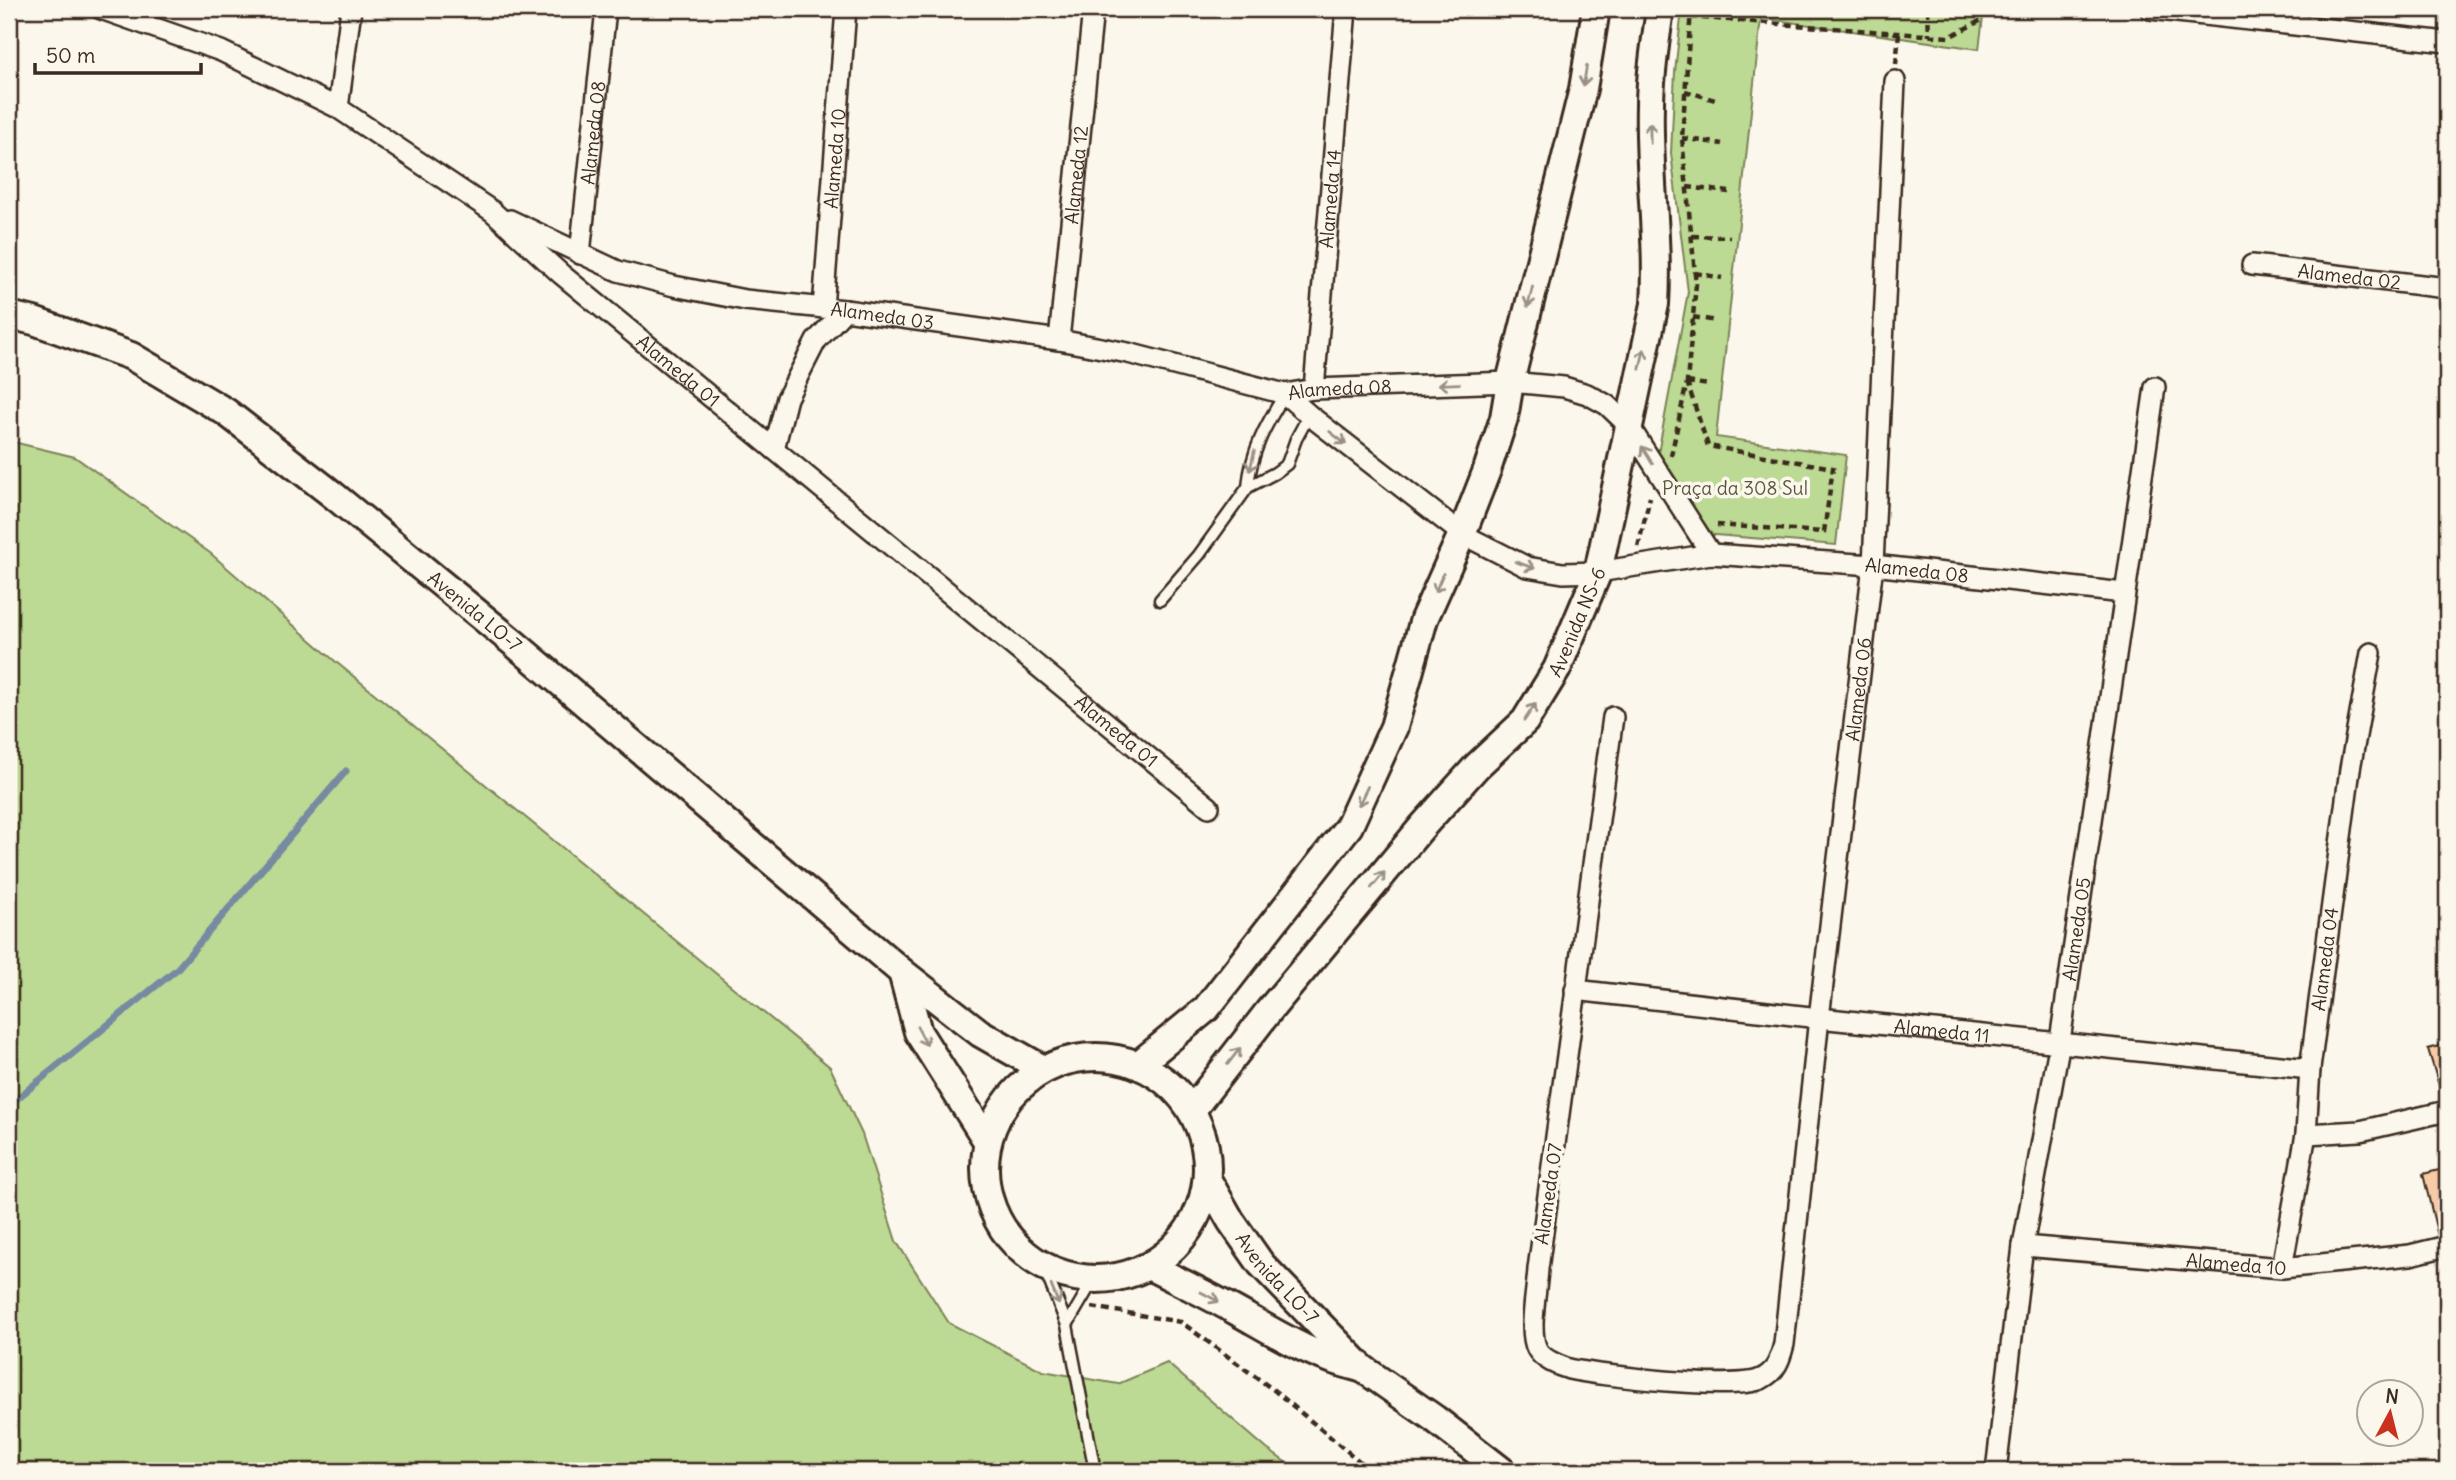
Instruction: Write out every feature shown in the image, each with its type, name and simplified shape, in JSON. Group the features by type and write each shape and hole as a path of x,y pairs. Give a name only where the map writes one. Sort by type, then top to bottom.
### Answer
{"street":[{"name":"Alameda 01","path":"101,9 221,51 338,108 492,211 561,274 1209,807"},
{"path":"338,108 351,9"},
{"name":"Alameda 08","path":"580,254 606,9"},
{"name":"Alameda 10","path":"823,308 846,9"},
{"name":"Alameda 12","path":"1059,340 1093,9"},
{"name":"Alameda 14","path":"1314,389 1346,9"},
{"path":"1138,1065 1206,1009 1349,827 1394,727 1423,619 1462,534 1504,418 1510,382 1583,89 1596,9"},
{"name":"Avenida NS-6","path":"1192,1110 1268,1012 1422,827 1477,765 1525,721 1557,669 1598,572 1655,304 1650,103 1660,9"},
{"path":"2150,9 2447,42"},
{"name":"Alameda 06","path":"1789,1295 1873,565 1895,82"},
{"name":"Alameda 03","path":"492,211 618,271 674,286 745,300 845,310 1059,340 1128,353 1285,394"},
{"name":"Alameda 02","path":"2252,265 2447,288"},
{"path":"774,449 787,398 816,341 845,310"},
{"name":"Avenida LO-7","path":"9,315 34,321 131,356 226,412 332,494 505,635 902,972 980,1033 1043,1069"},
{"name":"Alameda 08","path":"1285,394 1314,389 1510,382 1564,387 1587,394 1607,405 1663,466 1711,554"},
{"name":"Alameda 05","path":"1996,1471 2023,1246 2060,1041 2155,387"},
{"name":"Alameda 08","path":"1285,394 1462,534 1527,567 1563,573 1598,572 1711,554 1873,565 2124,593"},
{"name":"Alameda 04","path":"2282,1268 2306,1134 2310,1069 2350,769 2371,653"},
{"name":"Alameda 07","path":"1613,717 1538,1269 1534,1340 1538,1352 1566,1368 1591,1373 1713,1384 1759,1380 1771,1373 1780,1361 1789,1295"},
{"path":"902,972 918,1032 987,1141"},
{"name":"Alameda 11","path":"1575,990 2310,1069"},
{"path":"1090,1056 1138,1065 1169,1083 1192,1110 1205,1143 1207,1179 1201,1206 1189,1230 1171,1250 1149,1266 1114,1278 1094,1279 1077,1278 1042,1265 1014,1243 993,1212 984,1177 987,1141 999,1112 1018,1088 1043,1069 1090,1056"},
{"path":"2306,1134 2360,1131 2447,1111"},
{"name":"Avenida LO-7","path":"1207,1179 1231,1221 1261,1264 1362,1368 1435,1419 1502,1471"},
{"name":"Alameda 10","path":"2023,1246 2282,1268 2410,1255 2447,1246"},
{"name":"Avenida LO-7","path":"1149,1266 1239,1312 1281,1338 1326,1359 1362,1368"}],"lane":[{"path":"1248,487 1255,449 1266,424 1285,394"},
{"path":"1160,600 1199,555 1248,487 1287,464 1309,415"},
{"path":"1042,1265 1067,1325 1095,1471"},
{"path":"1067,1325 1094,1279"}],"path":[{"path":"1634,567 1687,382 1696,284 1682,138 1691,9"},
{"path":"1690,17 1753,9"},
{"path":"1928,9 1928,36"},
{"path":"1690,17 1949,37 1982,20 1988,9"},
{"path":"1895,82 1899,34"},
{"path":"1685,91 1714,100"},
{"path":"1682,138 1722,144"},
{"path":"1687,187 1729,192"},
{"path":"1692,236 1730,237"},
{"path":"1695,272 1722,278"},
{"path":"1693,317 1716,321"},
{"path":"1687,382 1709,385"},
{"path":"1687,382 1708,446 1833,468 1824,532 1715,525"},
{"path":"1079,1305 1181,1322 1275,1391 1371,1471"}],"green space":[{"name":"Praça da 308 Sul","path":"1682,9 1984,9 1979,49 1761,18 1716,437 1846,455 1836,545 1703,534 1657,459 1688,292 1671,153 1675,72"},
{"path":"9,441 75,457 210,553 336,662 830,1067 862,1134 896,1241 949,1323 1043,1371 1118,1384 1167,1363 1267,1449 1298,1471 9,1471"}],"building":[{"path":"2447,1044 2447,1099 2443,1099 2428,1049"},
{"path":"2447,1168 2447,1234 2438,1236 2423,1174"}],"waterway":[{"path":"9,1105 177,969 346,771"}]}
